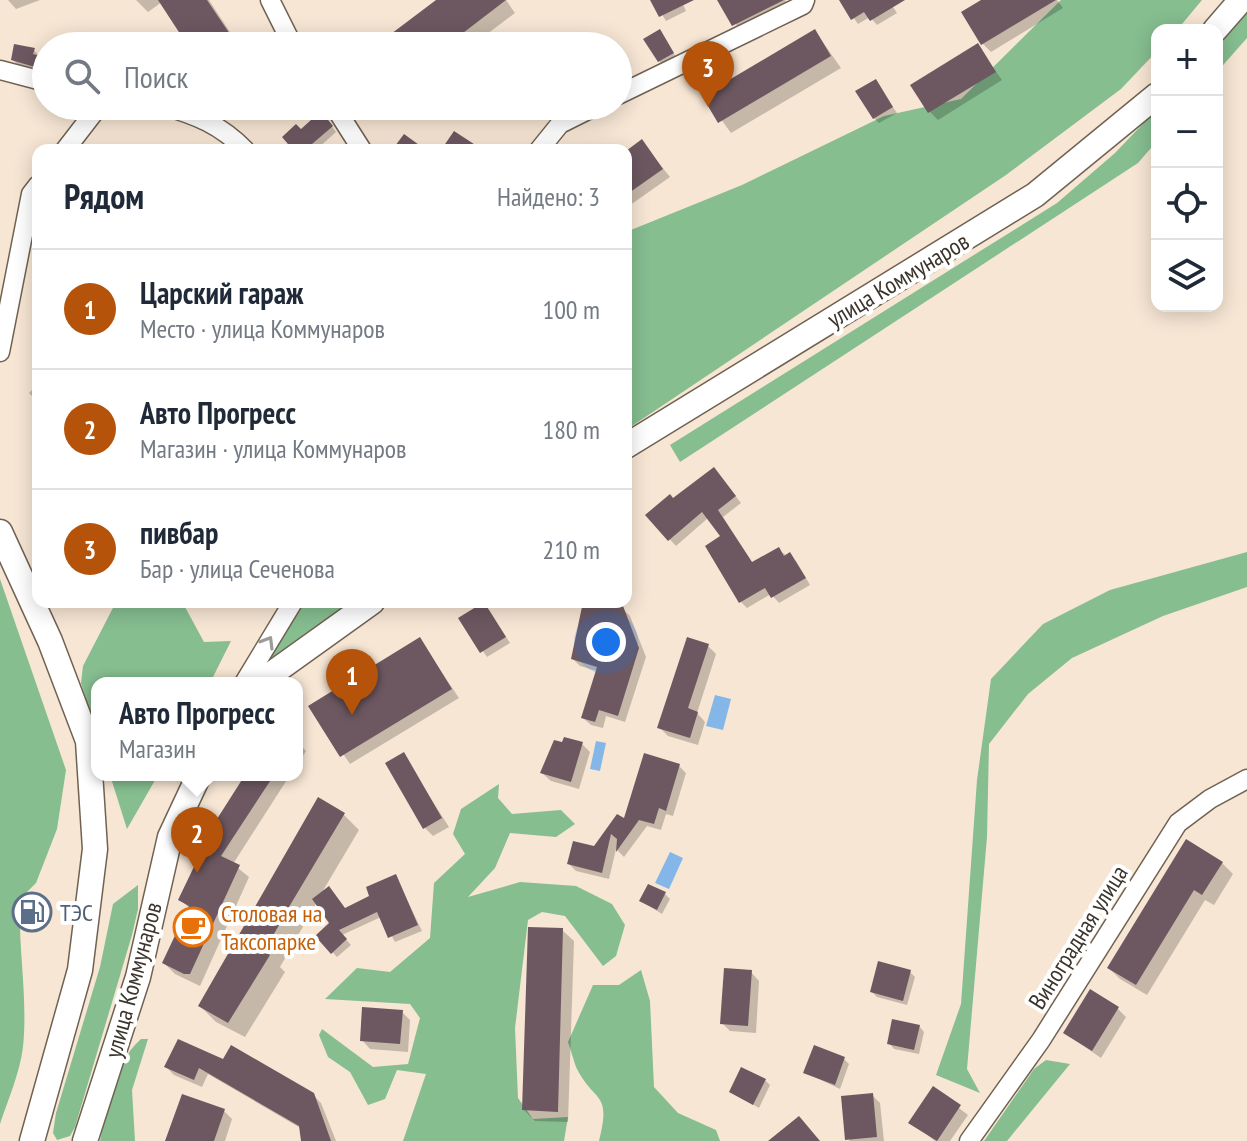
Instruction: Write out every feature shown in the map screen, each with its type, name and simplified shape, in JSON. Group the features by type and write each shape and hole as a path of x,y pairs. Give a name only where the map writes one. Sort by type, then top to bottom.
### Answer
{"main road":[{"path":"1220,24 1241,0"},
{"name":"улица Коммунаров","path":"632,442 1035,195 1156,96"},
{"path":"0,532 32,600"},
{"path":"0,558 63,696 77,742 84,796 82,898 72,964 30,1138"},
{"path":"30,1138 80,970 95,849 88,741 36,608"},
{"path":"267,677 364,608"},
{"name":"улица Коммунаров","path":"84,1139 138,977 170,837 196,781"}],"street":[{"path":"270,0 286,32"},
{"path":"632,88 803,5 805,0"},
{"path":"0,70 32,78"},
{"path":"70,144 88,120"},
{"path":"205,120 228,132 239,144"},
{"path":"343,120 358,144"},
{"path":"544,144 560,124 568,120"},
{"path":"0,352 32,193"},
{"path":"248,677 289,608"},
{"name":"Виноградная улица","path":"969,1141 1041,1040 1178,823 1210,799 1247,779"}],"green space":[{"path":"1061,0 1202,0 1182,24 1151,24 1151,57 1121,89 1006,175 632,426 632,230 742,185 884,116 961,99"},
{"path":"1247,13 1247,38 1223,65 1223,39"},
{"path":"1151,115 1151,148 1138,163 680,462 670,445 1057,203 1115,153"},
{"path":"1247,552 1247,587 1163,616 1072,658 1028,694 989,744 987,837 967,1069 980,1093 936,1075 961,1004 977,780 991,679 1043,624 1110,590"},
{"path":"0,579 66,770 57,829 36,883 20,899 23,1047 17,1076 0,1124"},
{"path":"113,608 186,608 204,642 231,641 213,677 91,677 91,714 81,683 83,666"},
{"path":"289,608 363,608 253,677 248,677"},
{"path":"112,781 155,781 127,829"},
{"path":"499,784 498,798 512,814 561,810 575,824 556,837 510,833 495,868 468,897 520,882 576,886 612,904 625,925 616,956 603,966 565,916 542,912 528,920 515,1028 518,1098 533,1119 568,1117 564,1141 403,1141 426,1074 397,1070 385,1099 368,1105 350,1072 328,1057 319,1035 322,1029 373,1067 408,1064 420,1018 410,1004 325,999 357,968 390,972 430,938 434,883 465,854 453,834 461,809"},
{"path":"138,885 138,909 132,935 75,1127 70,1136 57,1140 53,1133 56,1113 100,967 113,904"},
{"path":"641,970 650,1001 654,1087 678,1113 716,1130 720,1141 599,1141 602,1105 576,1067 568,1042 593,985 619,985"},
{"path":"141,1039 148,1039 132,1090 135,1141 100,1141 117,1073 131,1049"},
{"path":"1046,1060 1070,1064 1007,1141 984,1141 1034,1069"}],"water":[{"path":"715,695 731,699 723,730 706,726"},
{"path":"596,741 606,743 600,771 590,769"},
{"path":"670,852 683,858 669,889 655,883"}],"building":[{"path":"158,0 207,0 229,32 179,32"},
{"path":"436,0 506,0 464,32 394,32"},
{"path":"650,0 694,0 659,17"},
{"path":"717,0 784,0 732,26"},
{"path":"839,0 905,0 870,21 864,12 851,20"},
{"path":"981,0 1056,0 981,45 961,12"},
{"path":"660,29 674,53 658,62 643,39"},
{"path":"815,29 831,56 718,123 702,96"},
{"path":"978,43 996,72 928,113 910,85"},
{"path":"14,44 32,47 32,66 11,60"},
{"path":"876,79 893,107 873,119 855,91"},
{"path":"311,120 328,120 333,126 312,144 288,144 282,137 296,124 301,129"},
{"path":"454,131 474,144 445,144"},
{"path":"404,134 418,144 396,144"},
{"path":"642,139 663,169 632,191 632,146"},
{"path":"714,467 736,496 718,510 752,562 779,547 784,556 790,552 806,578 771,598 765,588 739,603 705,546 720,536 702,512 668,541 645,515 670,494 673,498"},
{"path":"474,608 488,608 506,637 480,653 458,618"},
{"path":"582,608 624,608 639,648 618,716 599,710 595,722 581,718 597,667 571,659"},
{"path":"420,637 452,689 340,757 308,706"},
{"path":"687,637 709,644 688,708 698,712 690,738 657,728"},
{"path":"564,737 583,742 571,782 540,773 554,740 562,742"},
{"path":"404,752 442,818 423,829 385,763"},
{"path":"644,753 680,764 666,811 659,808 654,824 639,820 616,852 617,839 611,834 602,873 567,864 573,841 594,846 617,814 624,818"},
{"path":"241,781 270,781 221,856 240,865 190,974 184,974 162,963 189,906 178,900 202,850 190,845 198,825 210,830"},
{"path":"318,797 345,813 280,922 282,920 264,951 270,955 228,1023 198,1006"},
{"path":"1186,839 1223,862 1202,895 1194,890 1136,985 1107,968"},
{"path":"396,874 418,925 388,938 377,912 339,930 347,939 331,954 315,936 329,923 312,899 329,886 345,908 369,896 366,887"},
{"path":"648,884 666,892 657,910 639,901"},
{"path":"528,927 563,928 558,1112 522,1110"},
{"path":"878,961 911,970 903,1001 870,992"},
{"path":"724,968 752,970 748,1026 720,1024"},
{"path":"1090,989 1119,1007 1092,1051 1063,1033"},
{"path":"362,1007 403,1010 400,1044 360,1041"},
{"path":"892,1019 920,1025 914,1050 887,1044"},
{"path":"178,1039 223,1059 231,1045 314,1093 331,1141 301,1141 299,1126 199,1068 194,1080 164,1067"},
{"path":"814,1045 845,1057 835,1085 803,1073"},
{"path":"741,1067 766,1079 753,1105 729,1092"},
{"path":"933,1086 961,1105 937,1141 908,1123"},
{"path":"873,1093 877,1137 845,1140 841,1096"},
{"path":"182,1094 225,1109 214,1141 165,1141"},
{"path":"799,1116 820,1141 768,1141"}],"place":[{"name":"пивбар","path":"708,107"},
{"name":"Царский гараж","path":"352,715"},
{"name":"Авто Прогресс","path":"197,873"},
{"name":"ТЭС","path":"32,912"},
{"name":"Столовая на Таксопарке","path":"193,927"}]}
